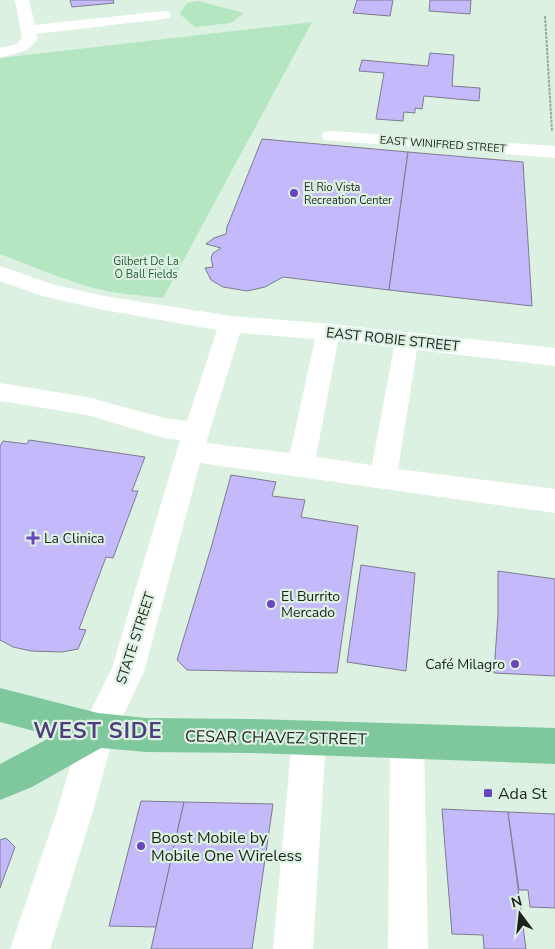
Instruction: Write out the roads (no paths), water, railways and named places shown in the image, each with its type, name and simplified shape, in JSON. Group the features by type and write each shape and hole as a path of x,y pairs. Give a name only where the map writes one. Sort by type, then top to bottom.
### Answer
{"main road":[{"name":"CESAR CHAVEZ STREET","path":"0,705 98,730 146,735 555,746"},
{"path":"0,782 98,730"}],"street":[{"path":"0,53 22,47 30,39 22,0"},
{"path":"28,30 164,15"},
{"name":"EAST WINIFRED STREET","path":"330,136 554,152"},
{"name":"EAST ROBIE STREET","path":"0,272 50,291 95,301 231,324 328,332 555,357"},
{"name":"STATE STREET","path":"30,949 75,811 98,730 127,672 194,442 231,324"},
{"path":"301,465 328,332"},
{"path":"383,478 407,341"},
{"path":"0,392 87,406 164,428 194,442 301,465 555,501"},
{"path":"293,949 309,738"},
{"path":"407,741 408,949"}],"place":[{"name":"El Rio Vista Recreation Center","path":"294,193"},
{"name":"La Clinica","path":"33,538"},
{"name":"El Burrito Mercado","path":"271,604"},
{"name":"Café Milagro","path":"515,664"},
{"name":"Ada St","path":"488,793"},
{"name":"Boost Mobile by Mobile One Wireless","path":"141,846"}],"district":[{"name":"WEST SIDE","path":"98,730"}],"park label":[{"name":"Gilbert De La O Ball Fields","path":"146,267"}]}
